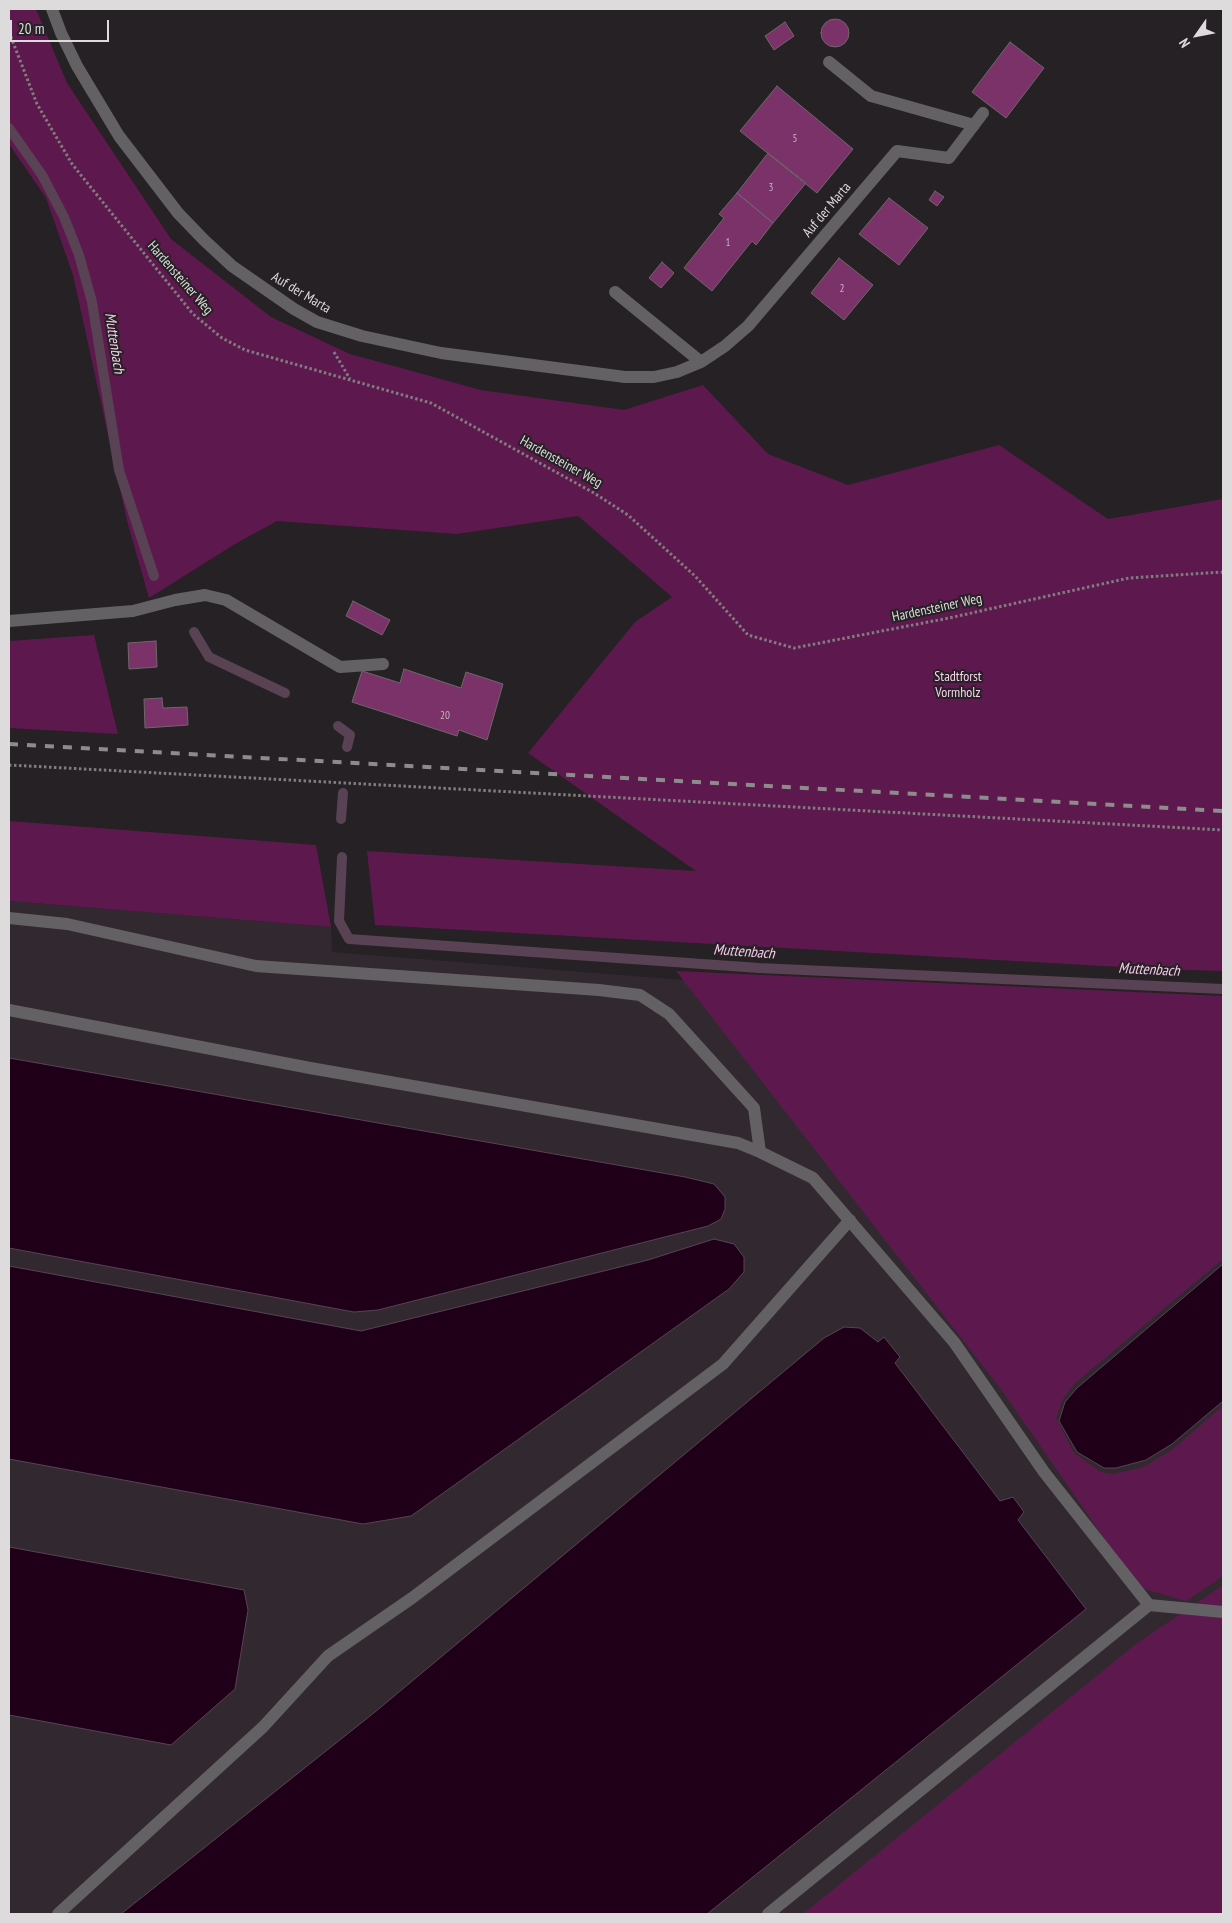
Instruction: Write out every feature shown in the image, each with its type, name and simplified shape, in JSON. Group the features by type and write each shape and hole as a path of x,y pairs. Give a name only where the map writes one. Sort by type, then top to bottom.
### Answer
{"lane":[{"name":"Auf der Marta","path":"52,9 76,66 118,136 178,213 232,266 286,303 317,322 362,336 441,353 625,377 654,377 677,372 701,362 725,346 748,326 897,151 949,158 983,113"},
{"path":"829,62 871,96 974,125"},
{"path":"614,292 701,362"},
{"path":"9,621 133,611 175,600 205,595 226,600 340,667 383,664"},
{"path":"9,918 67,924 256,966 640,995 669,1014 754,1108 760,1152"},
{"path":"9,1010 310,1068 738,1144 760,1152 813,1178 954,1342 1044,1472 1149,1605"},
{"path":"58,1914 263,1727 328,1656 412,1598 723,1364 850,1220"},
{"path":"768,1914 1149,1605 1223,1612"}],"path":[{"name":"Hardensteiner Weg","path":"9,32 37,104 72,164 193,314 222,338 245,350 431,403 594,493 628,515 689,570 748,635 794,648 949,618 1129,578 1223,572"},
{"path":"9,765 1223,830"}],"shaded area":[{"path":"9,901 331,927 332,952 809,990 1223,1006 1223,1914 9,1914"},
{"path":"9,1058 685,1177 714,1184 725,1197 725,1209 721,1219 708,1226 378,1310 354,1312 9,1248"},
{"path":"714,1239 734,1244 744,1257 744,1272 729,1289 411,1516 363,1524 9,1459 9,1266 361,1331 648,1260"},
{"path":"1223,1264 1223,1401 1172,1444 1146,1460 1116,1468 1104,1468 1077,1452 1059,1421 1065,1402 1077,1388"},
{"path":"844,1327 860,1328 878,1342 884,1337 900,1357 895,1363 1000,1501 1013,1497 1024,1512 1018,1520 1086,1609 707,1914 121,1914 375,1712 824,1338"},
{"path":"9,1547 244,1590 248,1610 235,1689 171,1745 9,1715"}],"green space":[{"name":"Stadtforst Vormholz","path":"9,9 36,9 67,83 171,239 271,317 350,354 481,390 624,410 703,385 768,454 848,485 999,445 1108,519 1223,499 1223,971 1157,969 375,925 367,851 696,871 528,753 635,622 672,597 578,516 457,534 277,521 235,544 149,598 127,521 73,275 46,198 9,144"},
{"path":"94,635 118,734 9,728 9,641"},
{"path":"9,821 316,845 331,927 9,901"},
{"path":"676,971 1223,996 1223,1259 1074,1384 1063,1399 1056,1418 1074,1453 1101,1472 1113,1474 1144,1467 1173,1449 1223,1406 1223,1576 1186,1601 1138,1587 1001,1389"},
{"path":"1223,1585 1223,1914 803,1914 1136,1644"}],"building":[{"path":"835,19 845,23 849,33 845,43 835,47 825,43 821,33 825,23"},
{"path":"785,22 794,36 774,50 765,36"},
{"path":"1010,42 1044,68 1006,118 972,92"},
{"path":"777,86 853,149 817,193 740,131"},
{"path":"768,153 806,183 773,223 737,193"},
{"path":"935,191 944,197 937,206 929,200"},
{"path":"737,193 773,223 756,245 752,241 712,291 684,268 724,218 719,214"},
{"path":"889,198 928,228 899,265 859,234"},
{"path":"839,258 873,285 844,320 811,293"},
{"path":"662,262 674,273 661,288 649,278"},
{"path":"353,601 390,620 382,635 346,616"},
{"path":"156,641 157,667 129,669 128,643"},
{"path":"404,669 461,688 466,672 503,684 487,740 459,730 457,736 352,702 362,671 400,683"},
{"path":"162,698 163,708 187,707 188,725 145,728 144,699"}],"waterway":[{"name":"Muttenbach","path":"9,128 42,175 64,217 79,255 92,302 119,470 154,576"},
{"name":"Muttenbach","path":"194,632 209,657 285,693"},
{"name":"Muttenbach","path":"338,726 350,735 347,747"},
{"name":"Muttenbach","path":"341,819 343,793"},
{"name":"Muttenbach","path":"342,857 339,921 349,939 759,968 1223,989"}],"railway":[{"path":"9,744 1223,811"}]}
